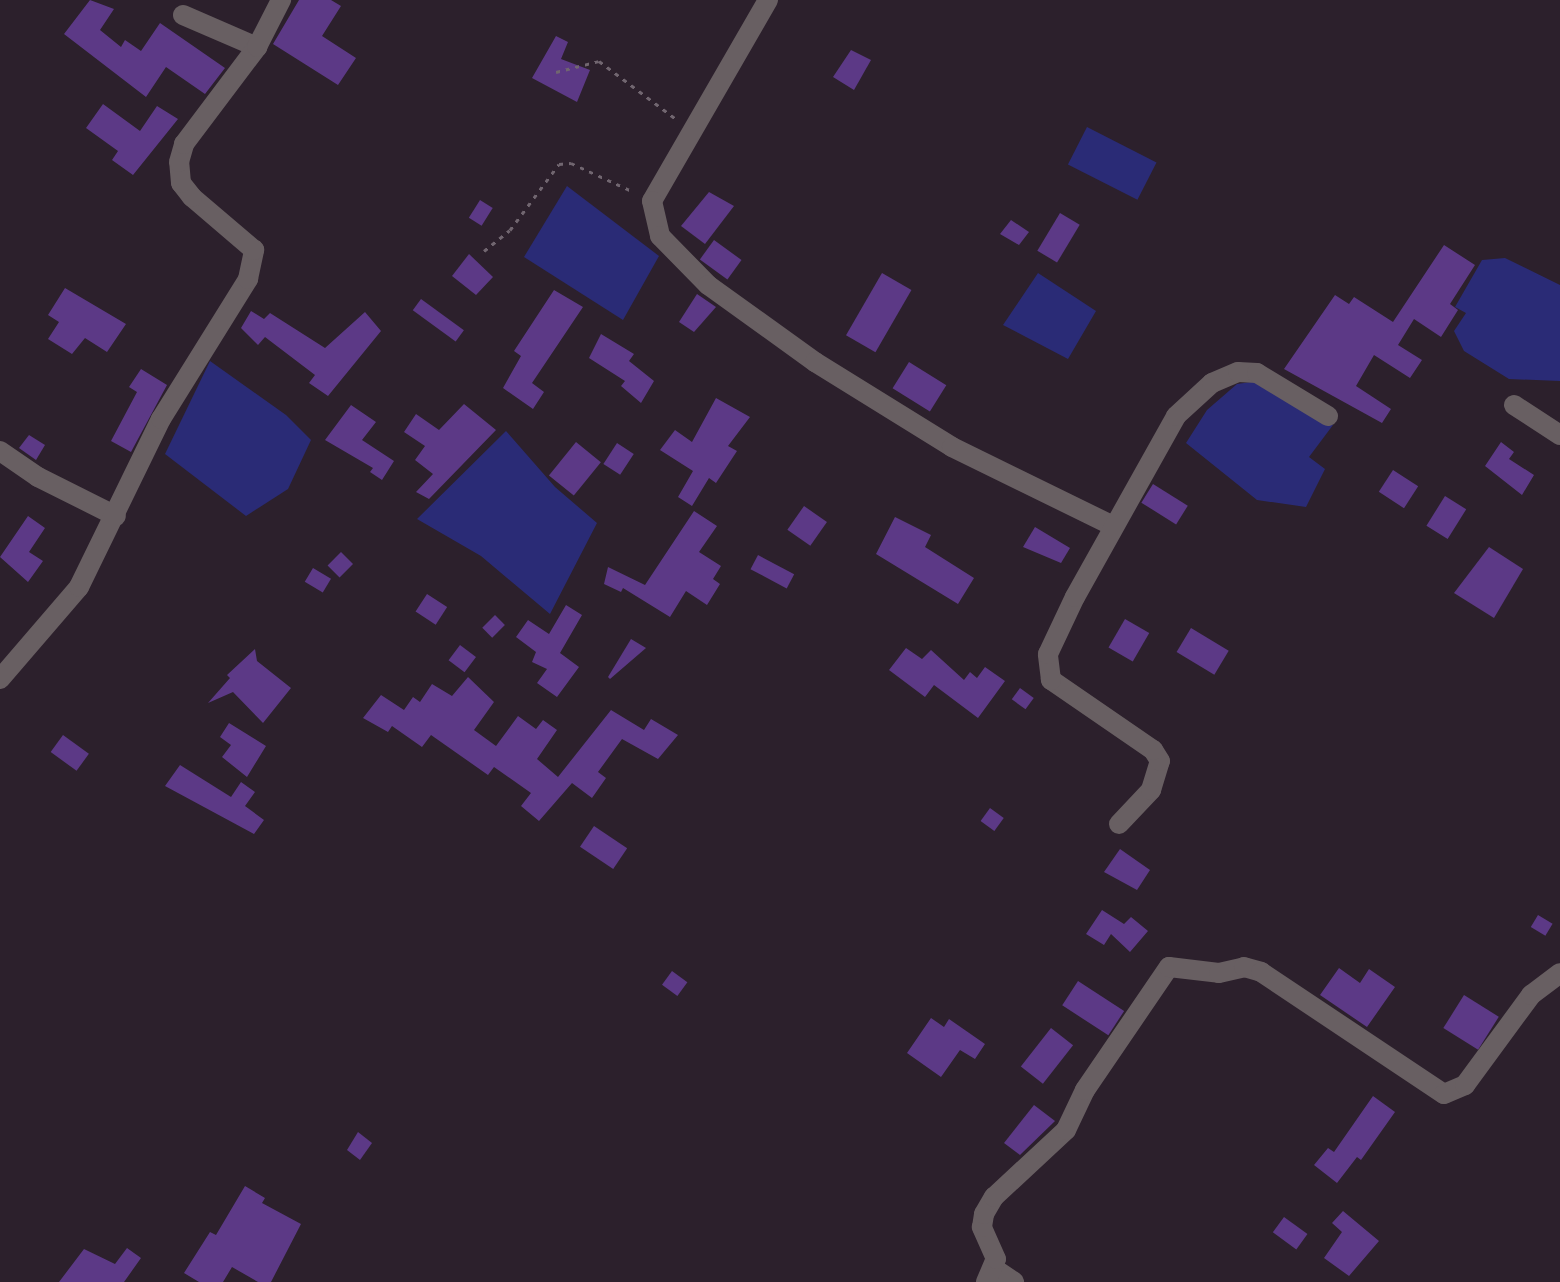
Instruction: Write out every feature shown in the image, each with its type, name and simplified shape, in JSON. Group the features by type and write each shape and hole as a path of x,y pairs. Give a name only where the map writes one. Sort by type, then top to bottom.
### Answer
{"street":[{"path":"0,679 79,587 161,419 248,279 254,250 192,197 178,173 184,144 257,47 281,0"},
{"path":"768,0 652,201 660,236 708,285 815,362 952,447 1113,526"},
{"path":"183,15 257,47"},
{"path":"1119,824 1151,790 1160,761 1153,750 1063,693 1048,667 1068,611 1176,416 1224,375 1257,373 1328,416"},
{"path":"1514,405 1560,435"},
{"path":"0,451 38,477 116,516"},
{"path":"1014,1282 990,1276 996,1259 986,1236 984,1214 994,1197 1066,1130 1085,1090 1169,967 1219,973 1244,967 1261,972 1444,1094 1465,1085 1531,995 1560,973"}],"path":[{"path":"556,72 599,61 692,131"},
{"path":"484,251 510,230 559,164 571,163 652,201"}],"shaded area":[{"path":"1087,127 1156,162 1137,200 1068,164"},
{"path":"567,186 659,256 623,320 524,257"},
{"path":"1505,258 1560,285 1560,381 1509,379 1464,351 1454,331 1466,313 1455,307 1482,260"},
{"path":"1038,273 1096,311 1068,359 1003,325"},
{"path":"210,361 286,415 311,440 288,489 246,516 165,454"},
{"path":"1258,381 1333,425 1309,457 1325,469 1306,507 1257,500 1186,443 1207,410 1237,384"},
{"path":"506,431 555,487 597,523 550,614 481,556 417,519"}],"building":[{"path":"90,0 114,9 100,30 121,47 125,40 141,51 160,23 225,68 205,94 166,67 146,97 64,34"},
{"path":"299,0 331,0 341,6 322,36 356,58 338,85 273,44"},
{"path":"556,36 568,42 561,59 590,70 577,102 532,78"},
{"path":"851,50 871,60 854,90 833,77"},
{"path":"103,104 140,131 157,106 178,119 133,175 112,160 118,151 86,128"},
{"path":"709,192 734,206 705,244 681,226"},
{"path":"480,200 493,208 482,226 469,218"},
{"path":"1060,213 1080,225 1057,263 1037,251"},
{"path":"1011,220 1029,232 1019,245 1000,234"},
{"path":"714,240 742,260 727,279 700,259"},
{"path":"1444,245 1475,265 1450,304 1458,310 1441,337 1414,319 1398,345 1422,360 1410,378 1374,355 1356,386 1391,409 1382,423 1284,369 1335,295 1349,304 1354,297 1393,322"},
{"path":"469,254 493,277 476,295 452,276"},
{"path":"882,273 911,290 875,352 846,335"},
{"path":"65,288 126,324 107,352 85,338 72,354 48,339 59,322 48,315"},
{"path":"554,290 583,307 532,383 544,392 533,409 503,388 521,356 514,351"},
{"path":"697,294 716,307 694,332 679,322"},
{"path":"421,299 464,330 456,341 413,310"},
{"path":"251,311 264,319 270,313 325,348 365,312 381,331 328,396 309,383 315,375 265,337 258,345 241,328"},
{"path":"601,334 634,354 629,361 654,381 641,403 621,386 625,381 589,358"},
{"path":"909,362 946,385 930,412 893,388"},
{"path":"141,369 167,385 131,452 111,441 137,392 129,387"},
{"path":"716,398 750,417 728,446 737,451 716,483 709,478 692,506 678,497 693,471 660,450 675,430 692,442"},
{"path":"464,404 496,430 429,499 416,492 433,474 415,460 425,446 404,432 416,414 439,430"},
{"path":"351,405 376,422 362,440 394,461 382,480 370,472 373,468 325,440"},
{"path":"29,435 45,445 36,460 19,448"},
{"path":"576,442 601,462 574,496 549,475"},
{"path":"1501,442 1514,452 1509,459 1534,475 1522,495 1485,466"},
{"path":"617,443 634,454 620,475 603,464"},
{"path":"1393,470 1418,486 1404,508 1379,492"},
{"path":"1153,484 1188,506 1176,524 1141,503"},
{"path":"1445,496 1466,509 1448,539 1426,526"},
{"path":"804,506 827,522 810,546 787,530"},
{"path":"694,511 717,526 699,552 721,566 713,579 720,584 707,605 686,591 670,617 623,588 621,592 604,584 608,567 645,585"},
{"path":"28,516 45,528 29,552 43,561 28,582 0,557"},
{"path":"895,517 931,535 925,547 974,578 958,604 876,554"},
{"path":"1035,527 1070,548 1061,563 1023,547"},
{"path":"1489,547 1523,569 1494,618 1454,593"},
{"path":"341,552 353,564 340,577 328,565"},
{"path":"758,555 794,574 787,588 750,569"},
{"path":"313,568 331,579 323,593 305,582"},
{"path":"427,594 447,607 436,625 416,612"},
{"path":"566,605 582,615 560,653 579,667 557,697 537,683 547,669 532,662 536,652 516,637 528,620 549,634"},
{"path":"495,615 505,625 492,638 482,628"},
{"path":"1125,619 1149,633 1133,662 1108,648"},
{"path":"1191,628 1229,651 1214,675 1177,652"},
{"path":"631,639 646,648 610,679 608,677"},
{"path":"460,645 476,657 465,672 449,660"},
{"path":"906,648 922,659 931,650 964,680 970,672 977,678 985,667 1005,681 978,718 934,685 925,697 889,670"},
{"path":"255,649 257,661 291,688 263,723 233,692 208,703 230,678 227,675"},
{"path":"468,677 494,702 474,730 496,746 518,716 536,729 543,720 557,730 537,759 558,777 611,710 644,730 651,719 678,735 658,759 622,739 598,772 606,778 592,798 572,783 539,821 521,806 531,793 494,767 488,775 431,735 422,747 392,726 388,732 363,718 381,695 404,710 413,697 420,702 432,684 452,696"},
{"path":"1020,688 1034,698 1026,709 1012,699"},
{"path":"229,723 266,746 247,777 222,757 231,745 220,737"},
{"path":"63,735 89,754 77,771 51,752"},
{"path":"180,765 231,797 241,782 255,792 245,806 264,820 254,834 165,786"},
{"path":"990,808 1004,818 994,831 981,821"},
{"path":"594,826 627,848 613,869 580,847"},
{"path":"1120,849 1150,870 1137,890 1104,872"},
{"path":"1102,910 1124,924 1131,917 1148,931 1130,952 1111,934 1104,945 1086,934"},
{"path":"1538,915 1553,924 1545,936 1531,927"},
{"path":"1339,968 1360,983 1369,969 1395,987 1367,1027 1320,995"},
{"path":"672,971 687,982 677,996 662,985"},
{"path":"1078,981 1124,1011 1108,1035 1062,1005"},
{"path":"1464,995 1499,1017 1478,1050 1443,1028"},
{"path":"931,1018 944,1027 949,1019 985,1044 975,1059 960,1050 941,1077 907,1053"},
{"path":"1051,1028 1073,1045 1043,1084 1021,1067"},
{"path":"1373,1096 1395,1112 1361,1160 1357,1157 1337,1183 1314,1165 1328,1148 1334,1152"},
{"path":"1034,1105 1055,1121 1020,1155 1004,1143"},
{"path":"358,1132 372,1143 360,1160 347,1150"},
{"path":"245,1186 265,1198 262,1203 301,1224 271,1282 258,1282 232,1267 223,1282 199,1282 184,1273 210,1232 216,1235"},
{"path":"1343,1211 1379,1241 1349,1276 1324,1258 1342,1232 1332,1223"},
{"path":"1284,1217 1307,1234 1296,1249 1273,1232"},
{"path":"127,1248 141,1258 124,1282 59,1282 84,1249 115,1264"}]}
